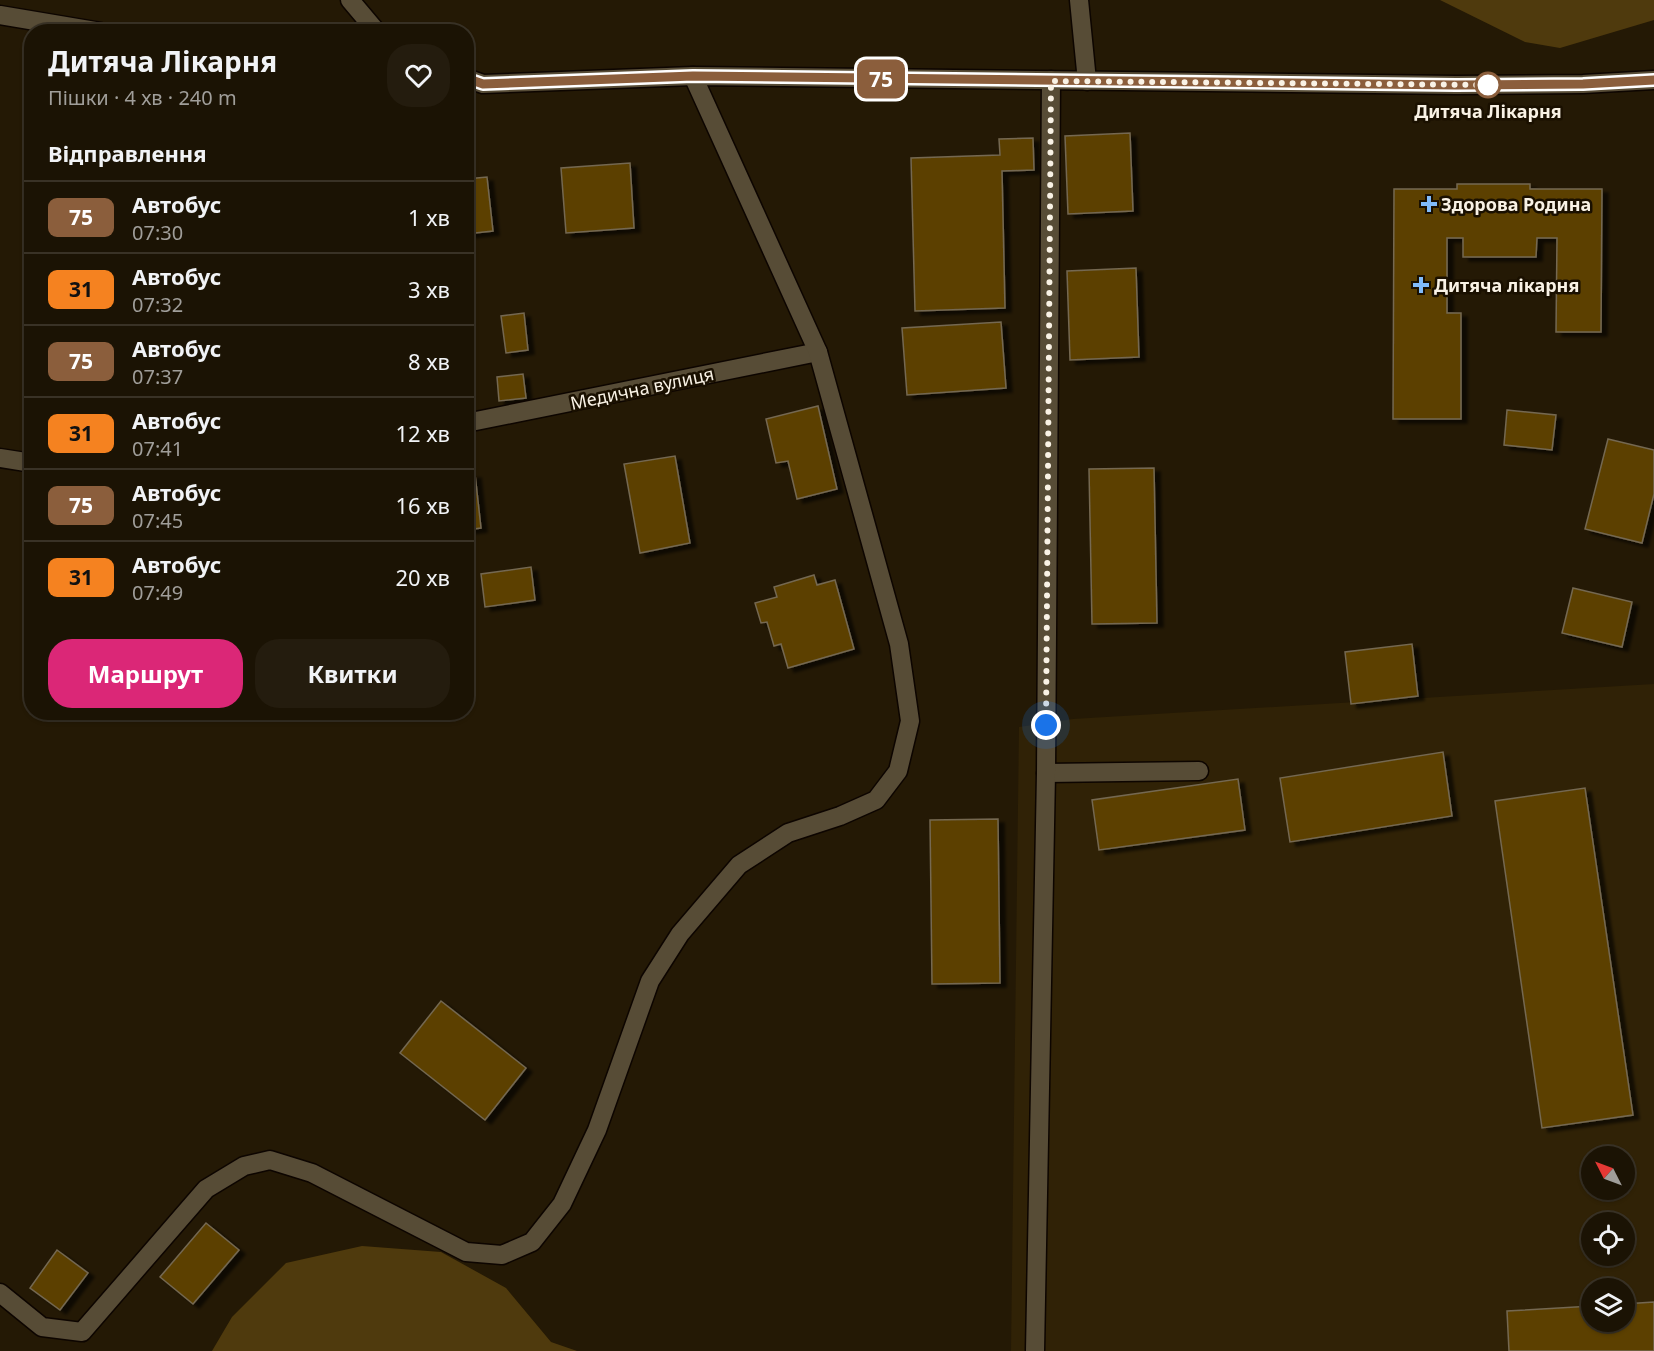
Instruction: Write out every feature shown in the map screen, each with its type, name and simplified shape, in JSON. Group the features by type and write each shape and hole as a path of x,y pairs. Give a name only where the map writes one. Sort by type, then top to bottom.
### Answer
{"street":[{"path":"350,0 370,24"},
{"path":"1079,0 1087,81"},
{"path":"0,15 53,24"},
{"path":"474,81 483,84 693,76 1464,85 1654,80"},
{"path":"0,1293 42,1327 82,1332 207,1189 244,1166 270,1160 312,1173 466,1252 501,1255 532,1242 562,1204 597,1130 650,981 680,934 739,865 788,833 840,816 876,800 898,771 910,721 899,644 818,352 693,76"},
{"path":"1035,1351 1046,773 1051,81"},
{"name":"Медична вулиця","path":"474,421 818,352"},
{"path":"0,458 24,462"},
{"path":"1046,773 1199,771"}],"shaded area":[{"path":"1440,0 1654,0 1654,20 1560,48 1525,42"},
{"path":"1654,684 1654,1351 1011,1351 1019,727 1073,719"},
{"path":"362,1246 441,1252 506,1288 551,1342 577,1351 212,1351 232,1317 286,1263"}],"building":[{"path":"1130,133 1133,211 1068,214 1065,136"},
{"path":"1033,138 1034,170 1002,171 1005,308 915,311 911,158 1000,155 999,139"},
{"path":"630,163 634,228 566,233 561,168"},
{"path":"487,177 493,231 474,233 474,178"},
{"name":"Дитяча лікарня","path":"1457,184 1530,184 1530,189 1602,189 1601,332 1556,332 1557,238 1537,238 1536,257 1463,257 1463,238 1447,238 1447,313 1461,313 1461,419 1393,419 1394,189 1457,189"},
{"path":"1136,268 1139,357 1070,360 1067,271"},
{"path":"524,313 528,350 506,353 501,316"},
{"path":"1001,322 1006,388 907,395 902,328"},
{"path":"523,374 526,398 499,401 497,377"},
{"path":"818,406 837,489 797,499 788,461 776,463 766,419"},
{"path":"1507,410 1556,415 1552,450 1504,445"},
{"path":"1608,439 1654,450 1654,494 1642,543 1585,529"},
{"path":"675,456 690,543 640,553 624,464"},
{"path":"1154,468 1157,623 1092,624 1089,469"},
{"path":"474,474 481,528 474,529"},
{"path":"531,567 535,600 485,607 481,574"},
{"path":"814,575 817,585 835,580 854,649 788,668 781,644 774,646 767,622 761,623 755,603 777,597 774,587"},
{"path":"1573,588 1632,602 1622,647 1562,633"},
{"path":"1412,644 1418,696 1351,704 1345,652"},
{"path":"1443,752 1452,816 1290,842 1280,778"},
{"path":"1238,779 1245,830 1099,850 1092,800"},
{"path":"1585,788 1633,1115 1542,1128 1495,801"},
{"path":"998,819 1000,983 932,984 930,820"},
{"path":"441,1001 526,1068 485,1120 400,1053"},
{"path":"206,1223 239,1250 193,1304 160,1277"},
{"path":"57,1250 88,1273 60,1310 30,1288"},
{"path":"1654,1302 1654,1351 1509,1351 1507,1311 1581,1307 1581,1332 1635,1332 1635,1303"}],"bus line":[{"name":"75","path":"474,81 483,84 693,76 1456,85 1583,84 1654,80"}],"place":[{"name":"Дитяча Лікарня","path":"1488,85"},
{"name":"Здорова Родина","path":"1429,204"},
{"name":"Дитяча лікарня","path":"1421,285"}],"route":[{"path":"1046,725 1051,81 1488,85"}]}
